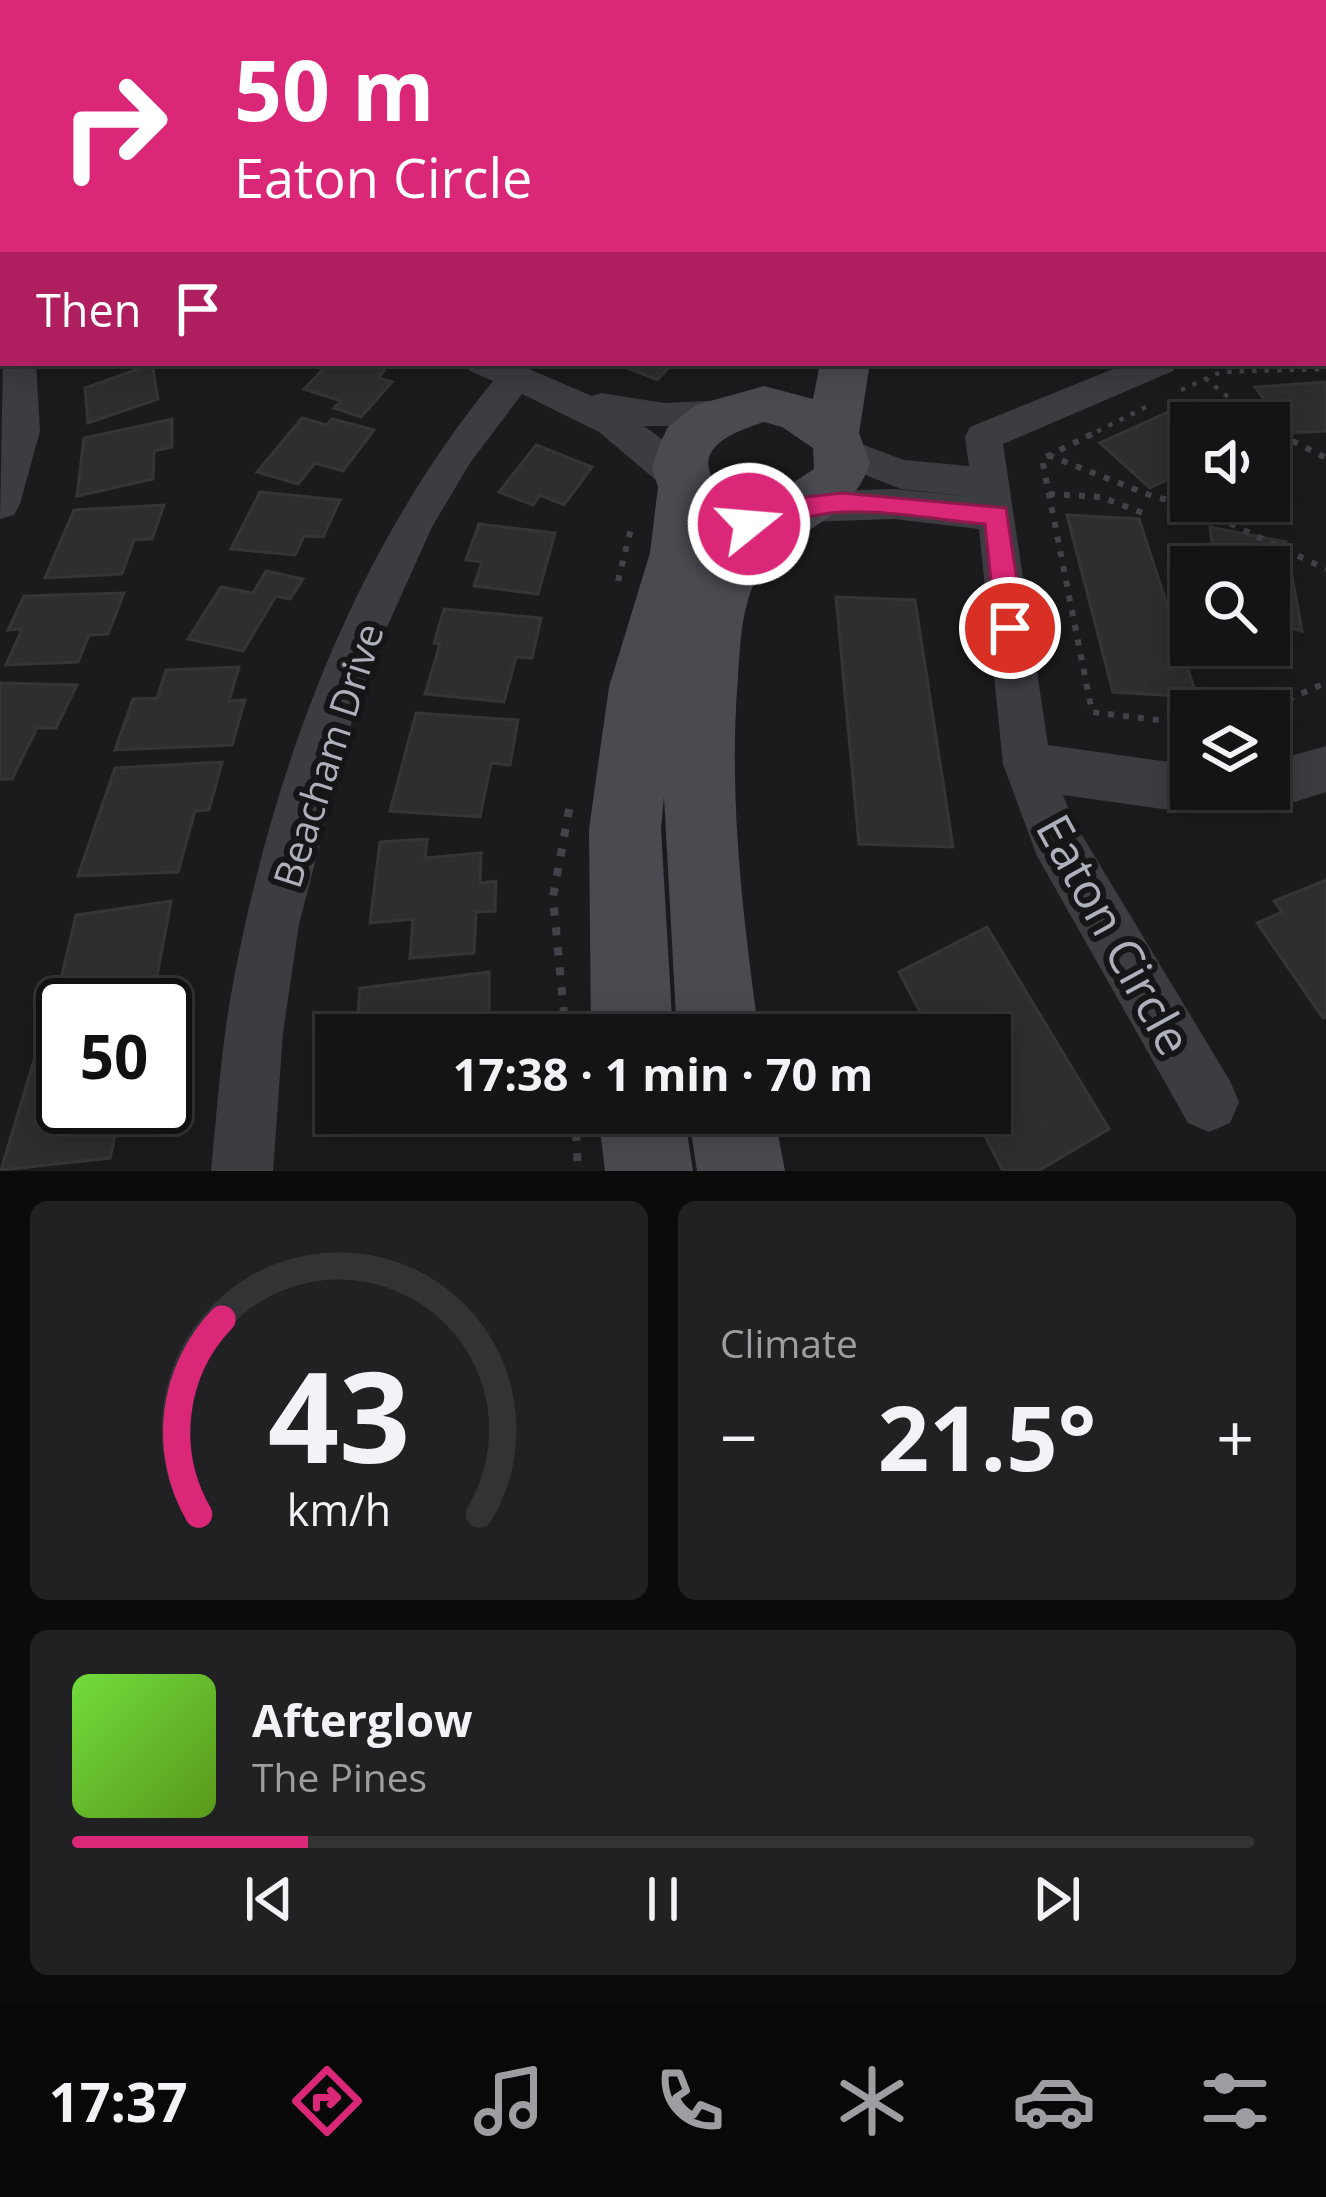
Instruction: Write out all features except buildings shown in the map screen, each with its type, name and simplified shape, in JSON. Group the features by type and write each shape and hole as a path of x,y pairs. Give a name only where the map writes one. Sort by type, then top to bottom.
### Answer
{"main road":[{"path":"631,1014 625,926 628,790 642,687 679,553 677,462 691,436 791,383 800,366"},
{"path":"716,1014 697,830 707,665 718,597 730,569 757,538 836,481 845,366"},
{"path":"745,409 803,412 836,442"},
{"path":"681,484 711,514 729,521 749,524 797,512"},
{"path":"644,1134 649,1171"},
{"path":"734,1134 741,1171"}],"street":[{"path":"0,505 22,431 17,366"},
{"name":"Eaton Circle","path":"1154,366 983,437 995,499 1027,764 1055,838 1208,1102"},
{"path":"499,370 571,399 633,434 681,484"},
{"name":"Beacham Drive","path":"242,1171 260,988 293,844 339,691 382,586 499,370"},
{"path":"571,399 665,416 745,409"},
{"path":"836,442 901,474 995,499"},
{"path":"797,512 995,499"},
{"name":"Eaton Circle","path":"1027,764 1170,786"},
{"path":"1290,780 1326,769"}],"path":[{"path":"1170,721 1092,712 1042,459 1221,372 1326,369"},
{"path":"1205,378 1234,402"},
{"path":"1290,440 1326,458"},
{"path":"1048,454 1098,477 1196,507 1326,569"},
{"path":"1049,494 1101,497 1148,515"},
{"path":"1290,698 1326,683"},
{"path":"576,1134 578,1171"}],"route":[{"path":"749,524 770,523 806,507 842,503 997,515 1010,628"}]}
